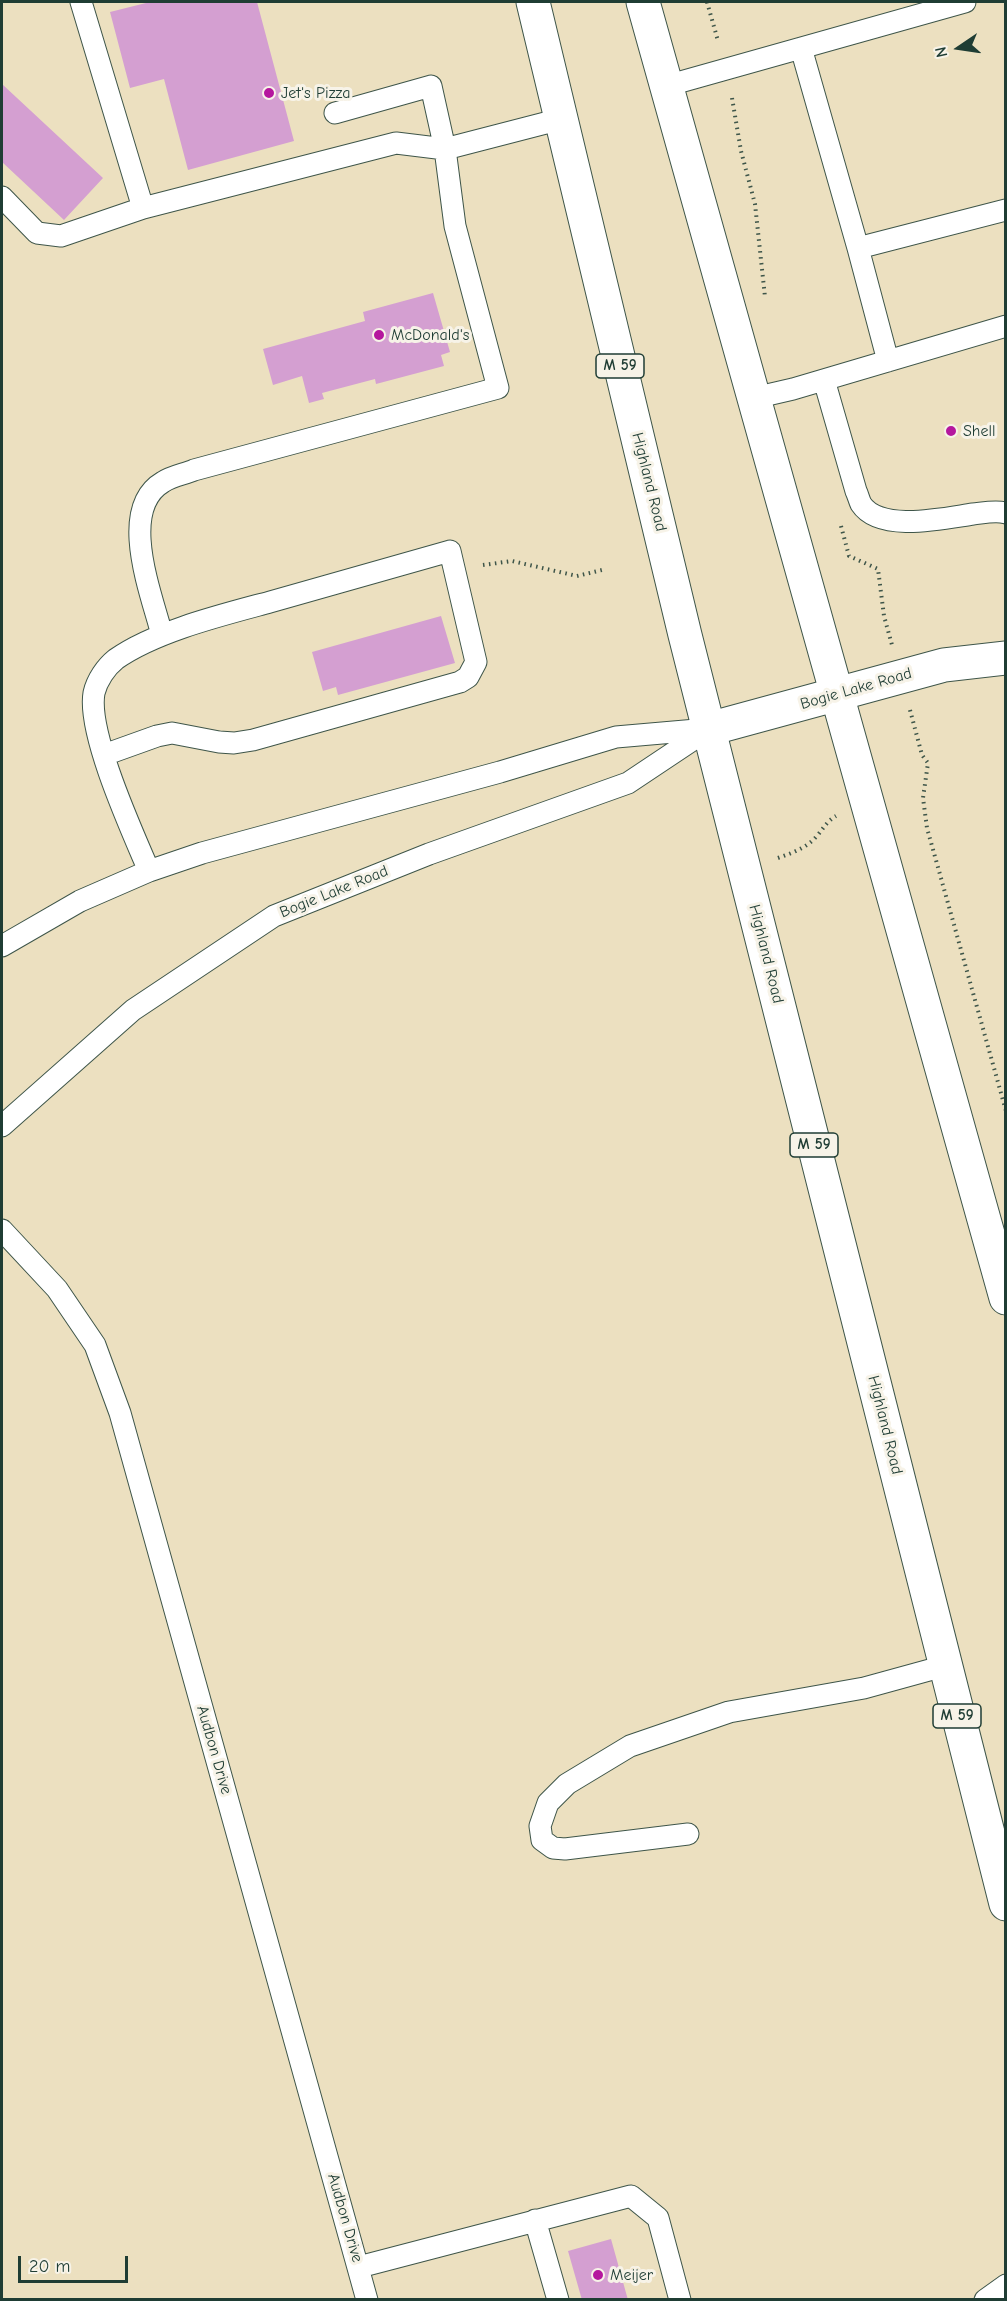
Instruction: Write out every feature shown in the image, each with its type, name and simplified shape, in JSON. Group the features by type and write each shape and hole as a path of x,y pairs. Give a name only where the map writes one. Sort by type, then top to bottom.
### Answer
{"main road":[{"name":"Highland Road","path":"533,2 709,729 1005,1905"},
{"path":"643,2 1005,1299"},
{"name":"Bogie Lake Road","path":"709,729 944,665 1005,658"}],"lane":[{"path":"81,2 143,208"},
{"path":"666,86 965,2"},
{"path":"801,48 888,361"},
{"path":"162,635 145,570 139,519 143,505 151,492 164,482 194,470 498,388 455,226 445,149 431,86 335,113"},
{"path":"2,197 37,233 61,236 143,208 396,143 445,149 561,119"},
{"path":"858,248 1005,210"},
{"path":"754,398 824,380 1005,326"},
{"path":"824,380 856,491 862,505 872,514 890,520 916,522 982,513 1005,513"},
{"path":"104,755 172,733 219,742 234,743 253,740 460,682 468,677 476,662 450,551 235,611 162,635 116,659 98,682 94,693 94,708 104,755 148,871"},
{"name":"Bogie Lake Road","path":"2,946 80,901 148,871 202,853 500,772 616,737 709,729"},
{"name":"Bogie Lake Road","path":"2,1126 133,1010 274,915 429,854 628,783 709,729"},
{"name":"Audbon Drive","path":"2,1230 57,1289 95,1345 120,1413 367,2300"},
{"path":"688,1834 566,1849 553,1848 542,1840 540,1826 548,1803 567,1784 630,1746 729,1712 864,1688 944,1666"},
{"path":"359,2267 631,2196 658,2218 680,2300"},
{"path":"535,2220 558,2300"},
{"path":"985,2300 1005,2285"}],"path":[{"path":"707,2 726,69 741,151 754,204 766,305"},
{"path":"839,522 849,556 878,569 884,616"},
{"path":"456,572 507,560 577,576 602,570"},
{"path":"922,755 928,763 923,798 927,828 1005,1111"},
{"path":"774,860 805,846 829,820 840,814"}],"building":[{"path":"150,2 257,2 294,141 188,170 164,79 130,88 110,12"},
{"path":"2,84 103,178 64,220 2,162"},
{"name":"McDonald's","path":"433,293 450,352 441,355 444,366 376,384 375,379 322,393 324,399 309,403 302,376 273,385 263,349 365,321 363,312"},
{"path":"441,616 455,663 338,695 336,687 323,691 312,652"},
{"name":"Meijer","path":"611,2239 628,2300 582,2300 568,2251"}],"place":[{"name":"Jet's Pizza","path":"269,93"},
{"name":"McDonald's","path":"379,335"},
{"name":"Shell","path":"951,431"},
{"name":"Meijer","path":"598,2275"}]}
